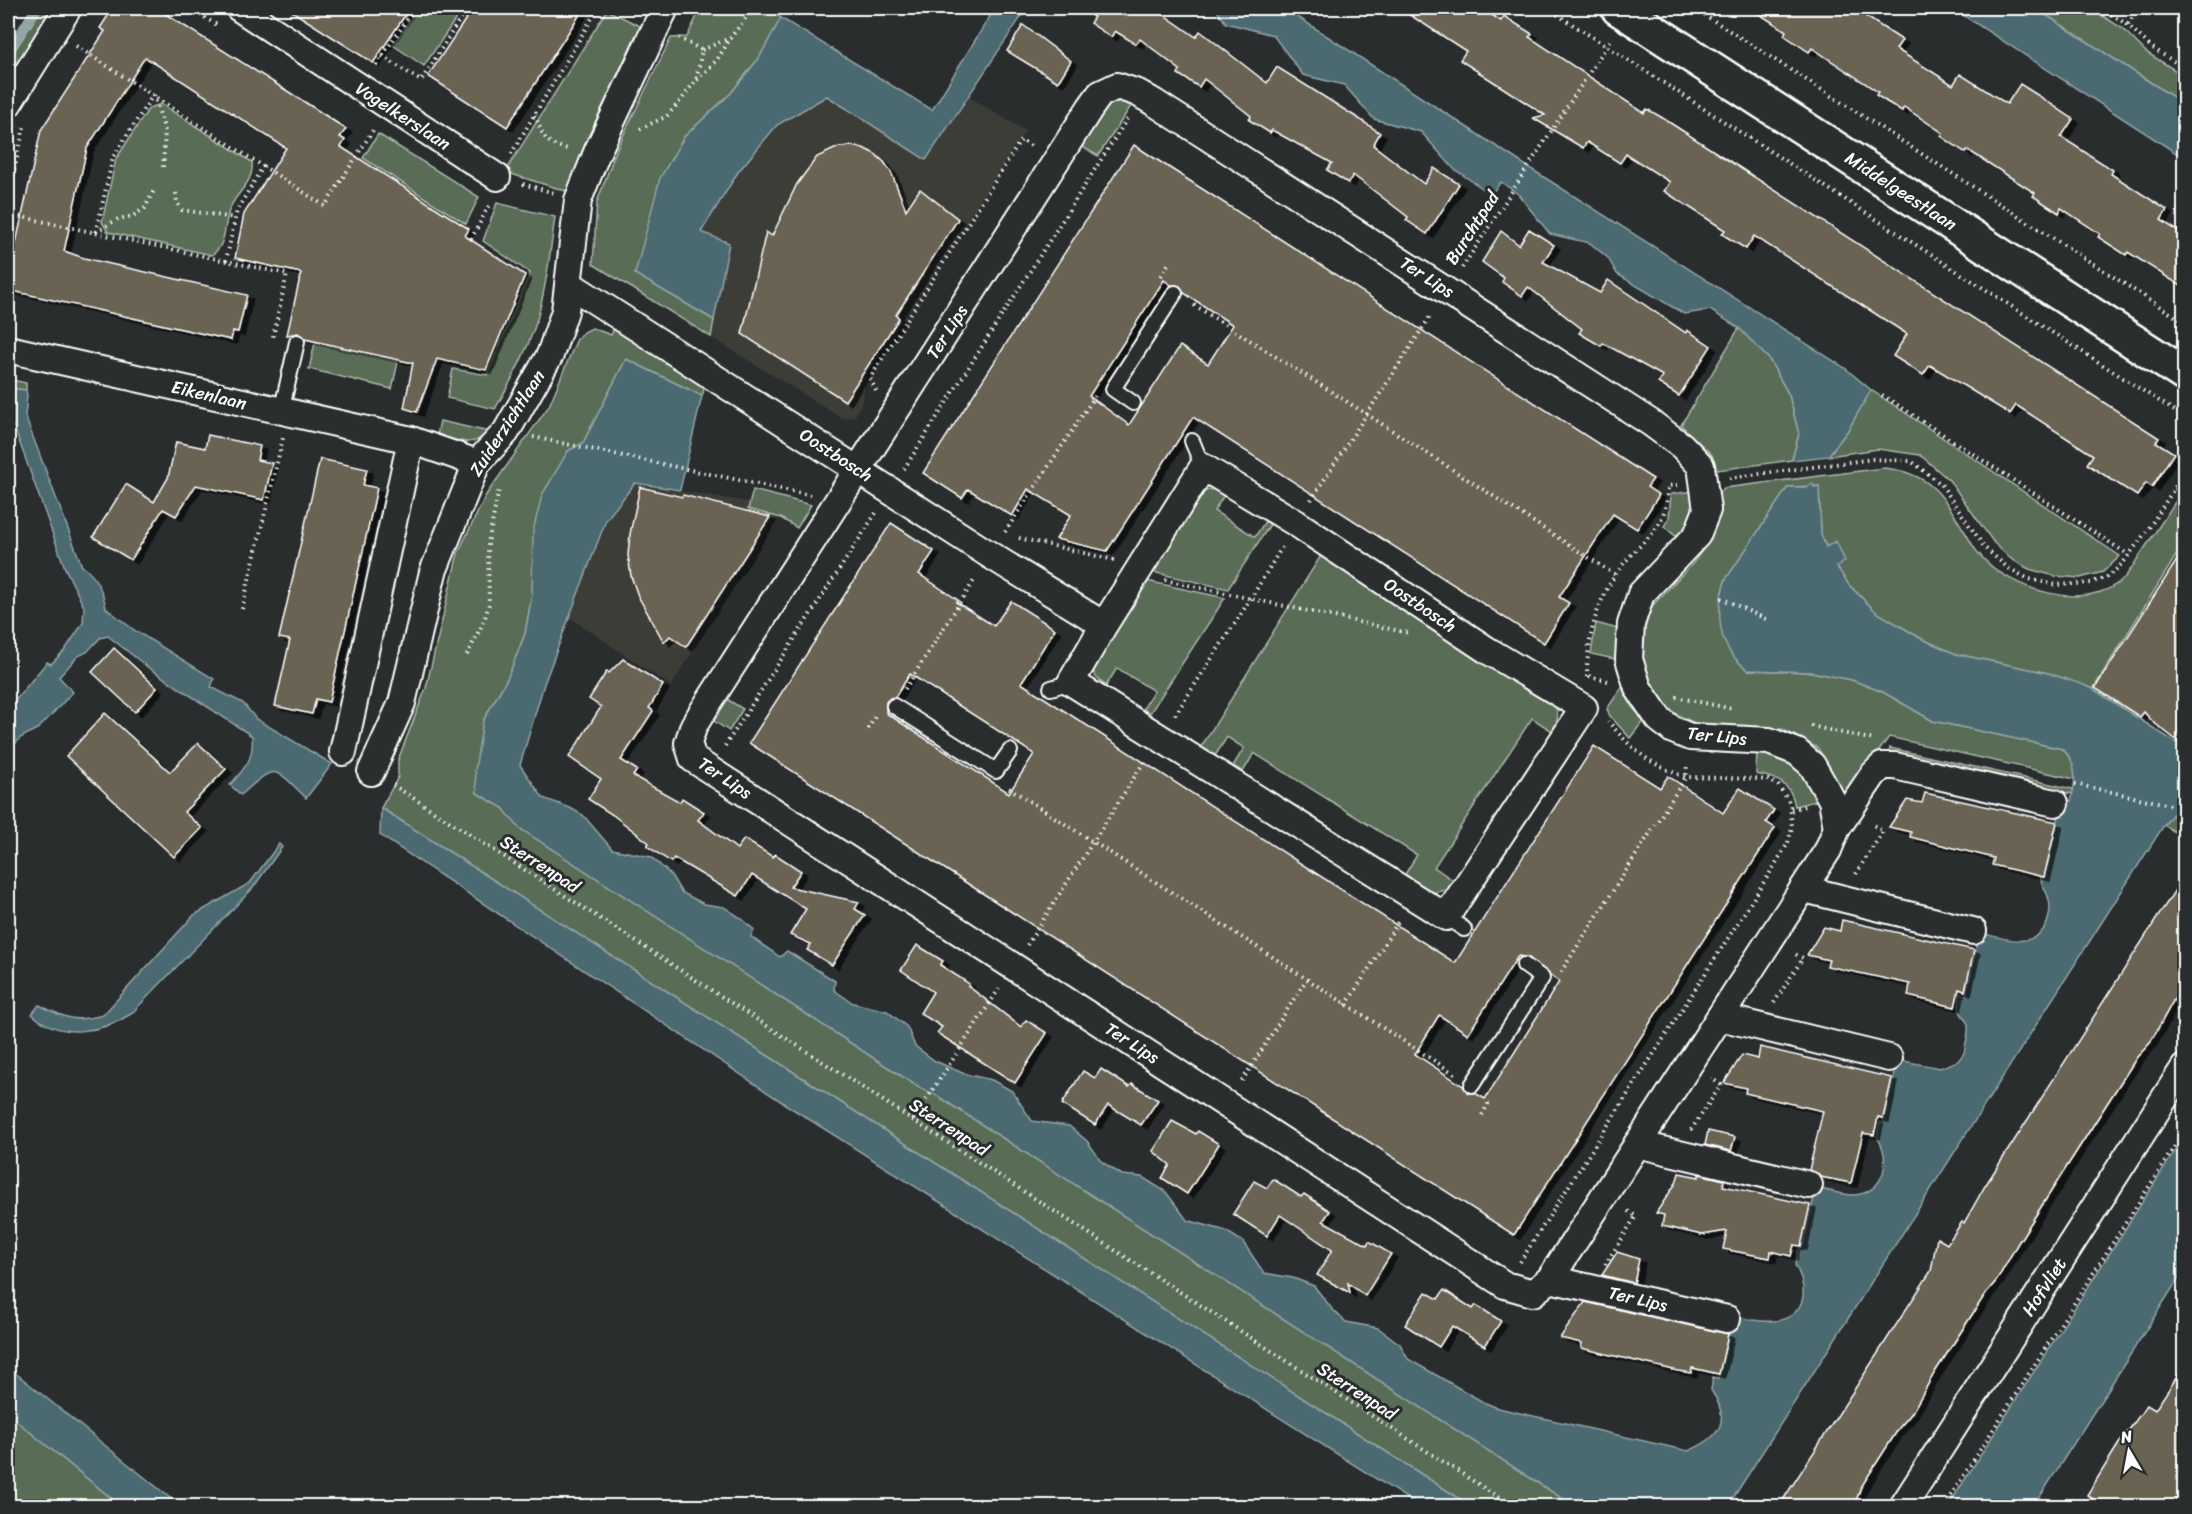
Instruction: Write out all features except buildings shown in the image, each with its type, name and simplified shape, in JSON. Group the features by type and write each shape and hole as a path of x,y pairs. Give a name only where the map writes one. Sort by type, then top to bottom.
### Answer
{"street":[{"path":"8,104 68,8"},
{"name":"Vogelkerslaan","path":"238,8 360,88 492,188"},
{"name":"Zuiderzichtlaan","path":"371,772 402,703 433,573 477,463 506,432 550,355 565,311 579,201 598,150 665,8"},
{"name":"Middelgeestlaan","path":"1623,10 2184,374"},
{"name":"Ter Lips","path":"1727,1319 1550,1279 1533,1293 1505,1285 693,759 688,743 694,725 1100,94 1117,87 1143,96 1447,290 1682,446 1701,466 1707,510 1697,535 1641,594 1631,624 1629,659 1638,688 1659,719 1673,730 1690,737 1769,741 1797,752 1812,765 1822,778 1843,819"},
{"name":"Oostbosch","path":"569,284 990,555 1104,625"},
{"name":"Eikenlaan","path":"8,349 411,440 477,463"},
{"path":"343,752 411,440"},
{"name":"Oostbosch","path":"1203,467 1296,523 1486,650 1584,708 1455,923 1159,738 1061,685 1104,625 1203,467"},
{"path":"1550,1279 1804,890 1843,819 1873,775 1882,766 1895,765 2055,804"},
{"path":"1804,890 1973,932"},
{"path":"1720,1017 1889,1058"},
{"name":"Hofvliet","path":"1903,1506 2184,1068"},
{"path":"1637,1144 1809,1185"}],"lane":[{"path":"1133,403 1113,389 1174,293"},
{"path":"285,412 297,342"},
{"path":"1192,441 1203,467"},
{"path":"894,706 996,771 1010,751"},
{"path":"1472,1086 1542,978 1524,965"}],"path":[{"path":"360,88 415,8"},
{"path":"382,56 421,81 467,8"},
{"path":"471,239 491,205 492,188 598,8"},
{"path":"534,114 543,137 553,146 598,150 667,116 696,80 717,60 730,38 754,8"},
{"path":"1547,8 2184,417"},
{"path":"1694,8 2184,322"},
{"path":"2101,8 2128,25 2151,47 2184,68"},
{"path":"2128,25 2139,8"},
{"name":"Burchtpad","path":"913,1120 1250,600 1296,523 1607,46 1623,10"},
{"path":"654,30 674,36 702,50 730,38"},
{"path":"75,45 325,206 375,128"},
{"path":"696,80 702,50"},
{"path":"153,95 165,131 164,167"},
{"path":"96,232 113,157 153,95"},
{"path":"710,770 1143,96"},
{"path":"889,422 870,378 1009,159 1022,140 1056,162"},
{"path":"226,261 237,210 264,165"},
{"path":"492,188 579,201"},
{"path":"96,232 118,219 133,216 145,208 154,190"},
{"path":"176,193 177,202 182,210 235,218"},
{"path":"8,213 287,274 271,348"},
{"path":"1170,261 1161,277 1165,287 1368,415 1616,575 1641,594"},
{"path":"1882,395 2129,555"},
{"path":"242,609 285,412"},
{"path":"506,432 825,498 835,506"},
{"path":"1589,687 1587,676 1591,630 1596,613 1616,575 1660,523 1667,507 1668,486 1705,483 1761,473 1873,459 1911,461 1941,484 1985,548 2008,568 2029,579 2056,585 2091,583 2109,576 2129,555 2149,528 2184,473"},
{"path":"467,655 484,621 489,604 488,543 500,482 477,463"},
{"path":"2175,488 2184,494"},
{"path":"1003,534 1113,560 1136,573 1250,600 1419,635"},
{"path":"1721,598 1768,620"},
{"path":"1587,676 1741,711"},
{"path":"1505,1285 1788,843 1792,827 1790,803 1778,785 1768,780 1686,777 1661,768 1642,756 1622,738 1604,715"},
{"path":"1809,726 1877,741"},
{"path":"1542,978 1555,981 1686,777 1690,737"},
{"path":"996,771 1004,785 1092,844 1484,1093 1488,1104 1482,1115"},
{"name":"Sterrenpad","path":"371,772 1512,1506"},
{"path":"2070,783 2183,808"},
{"path":"1840,900 1884,831 1843,819"},
{"path":"1346,1005 1414,897"},
{"path":"1758,1026 1803,958 1772,939"},
{"path":"1227,1105 1306,980"},
{"path":"1676,1154 1721,1085 1690,1065"},
{"path":"1944,1506 2184,1132"},
{"path":"1590,1288 1636,1216 1605,1196"}],"shaded area":[{"path":"827,95 926,160 969,97 1025,131 865,379 863,400 855,416 848,418 840,417 711,337 729,243 701,233 738,172 777,125"},
{"path":"635,483 783,508 671,686 569,617 606,520"}],"green space":[{"path":"42,8 54,8 8,80 8,61"},
{"path":"418,8 463,8 424,66 393,45"},
{"path":"701,8 774,8 772,12 781,18 759,58 731,93 684,137 635,274 714,320 711,337 593,264 597,202 617,148 671,38 687,37"},
{"path":"2035,8 2090,8 2122,28 2146,52 2184,76 2184,104"},
{"path":"607,10 640,26 582,151 569,192 505,172"},
{"path":"1125,100 1133,103 1098,156 1081,146 1103,110"},
{"path":"161,104 252,162 251,176 230,208 221,245 212,255 108,232 102,222 116,159 149,108"},
{"path":"12,122 17,125 8,176 8,128"},
{"path":"378,134 479,197 466,224 363,158"},
{"path":"497,203 555,217 545,286 535,326 507,389 495,409 447,398 453,369 487,375 530,273 483,241"},
{"path":"592,328 611,335 614,328 705,386 702,396 626,359 583,443 568,451 532,595 525,634 508,677 483,721 477,793 503,808 520,828 920,1088 936,1095 1574,1506 1471,1506 381,808 398,777 398,760 426,688 458,553 486,495 549,406 577,339"},
{"path":"1739,328 1769,359 1789,395 1799,434 1792,460 1717,470 1712,455 1681,425"},
{"path":"315,343 398,362 392,389 309,369"},
{"path":"8,379 26,383 26,390 8,388"},
{"path":"1871,390 2120,556 2103,572 2080,578 2055,576 2029,569 2011,559 1994,543 1949,480 1920,455 1878,449 1828,456 1848,430"},
{"path":"440,421 489,432 477,440 458,441 437,435"},
{"path":"1884,468 1913,475 1934,488 1976,550 1993,568 2029,587 2070,596 2090,595 2109,589 2124,578 2178,498 2184,502 2184,543 2093,689 2048,673 1956,654 1922,639 1876,612 1849,585 1836,567 1835,542 1826,547 1821,534 1819,486 1788,487 1726,579 1722,592 1722,615 1730,637 1748,670 1812,672 1852,680 1883,692 1933,721 2063,749 2074,763 2075,779 1889,737 1845,797 1818,748 1782,729 1699,725 1663,705 1644,674 1641,656 1646,621 1653,605 1693,563 1708,543 1717,520 1719,493 1724,488"},
{"path":"1212,489 1226,492 1214,511 1255,537 1267,518 1271,523 1228,589 1148,571 1200,493"},
{"path":"753,490 811,505 797,528 781,518 748,509"},
{"path":"1695,491 1693,520 1680,540 1664,526 1669,518 1671,494"},
{"path":"1322,554 1552,702 1556,709 1557,720 1552,731 1532,718 1434,867 1454,881 1448,890 1429,893 1404,876 1417,855 1254,753 1243,772 1233,766 1244,748 1227,737 1215,756 1201,747"},
{"path":"1142,580 1225,598 1150,713 1143,709 1154,691 1117,668 1106,686 1096,677 1092,669"},
{"path":"1596,623 1618,629 1615,659 1591,654"},
{"path":"1622,687 1632,707 1644,720 1630,738 1610,716 1607,709"},
{"path":"725,698 743,709 729,731 711,719"},
{"path":"1890,748 2073,789 2073,794 1889,755"},
{"path":"1757,752 1771,754 1802,768 1819,800 1795,806 1790,792 1782,783 1756,774"},
{"path":"2171,815 2184,818 2184,838 2164,825"},
{"path":"8,1414 121,1506 8,1506"}],"water":[{"path":"995,8 1027,8 926,160 827,96 777,125 738,172 701,232 729,243 714,320 635,274 660,178 684,137 731,93 759,58 781,18 932,110"},
{"path":"1215,8 1284,8 1528,167 1845,368 1871,390 1848,430 1828,456 1792,460 1799,434 1789,395 1769,359 1739,328 1710,310 1684,314 1617,274 1608,258 1590,243 1550,234 1518,194 1501,182 1491,194 1454,169 1421,132 1374,119 1344,85 1303,75 1273,35 1226,23"},
{"path":"1952,8 2035,8 2184,104 2184,158"},
{"path":"626,359 702,396 680,490 635,483 606,520 544,684 520,765 543,798 583,815 612,849 651,857 671,875 681,892 704,904 724,907 754,930 751,937 780,957 787,951 835,981 834,990 853,1003 887,1011 907,1027 915,1046 935,1061 965,1074 992,1080 1012,1091 1032,1121 1069,1126 1087,1141 1102,1162 1122,1175 1142,1177 1166,1192 1187,1220 1226,1231 1243,1242 1264,1273 1293,1278 1314,1286 1332,1309 1346,1322 1378,1328 1400,1344 1408,1359 1483,1402 1498,1408 1688,1451 1715,1434 1719,1427 1721,1411 1711,1390 1713,1377 1718,1378 1733,1316 1758,1321 1775,1321 1794,1313 1803,1297 1803,1287 1795,1265 1798,1250 1803,1246 1816,1188 1854,1195 1865,1193 1879,1182 1883,1174 1884,1155 1877,1137 1880,1122 1883,1123 1898,1060 1940,1068 1958,1061 1964,1053 1968,1024 1959,1010 1960,994 1966,995 1980,933 2008,939 2027,940 2042,932 2048,920 2050,903 2041,880 2041,871 2043,864 2048,865 2061,805 2071,801 2075,780 2071,761 2063,749 1933,721 1883,692 1852,680 1812,672 1748,670 1728,649 1721,630 1720,619 1721,598 1726,579 1788,487 1808,487 1812,483 1814,487 1819,486 1821,534 1826,547 1836,541 1845,561 1837,567 1849,585 1876,612 1922,639 1956,654 2048,673 2093,689 2184,748 2184,800 2164,825 1728,1506 1574,1506 936,1095 920,1088 519,828 503,808 477,793 475,770 483,721 508,677 525,634 532,595 533,531 542,495 568,451 583,443"},
{"path":"8,388 26,390 25,416 82,566 98,584 106,608 134,630 214,679 211,687 243,703 256,719 332,764 306,798 275,772 261,777 241,795 230,785 250,758 252,736 150,669 108,636 100,638 87,652 78,656 59,677 73,692 39,728 20,738 8,752 8,709 47,662 51,664 65,650 83,623 84,607 65,568 14,427 8,426"},
{"path":"381,808 1471,1506 1419,1506 785,1104 380,835"},
{"path":"279,844 282,847 253,888 131,1014 107,1026 81,1031 55,1028 32,1014 39,1005 76,1019 103,1015 194,915 250,883"},
{"path":"2184,1137 2184,1270 2034,1506 1948,1506"},
{"path":"8,1367 180,1506 121,1506 8,1414"}],"waterway":[{"path":"8,52 36,8"}]}
